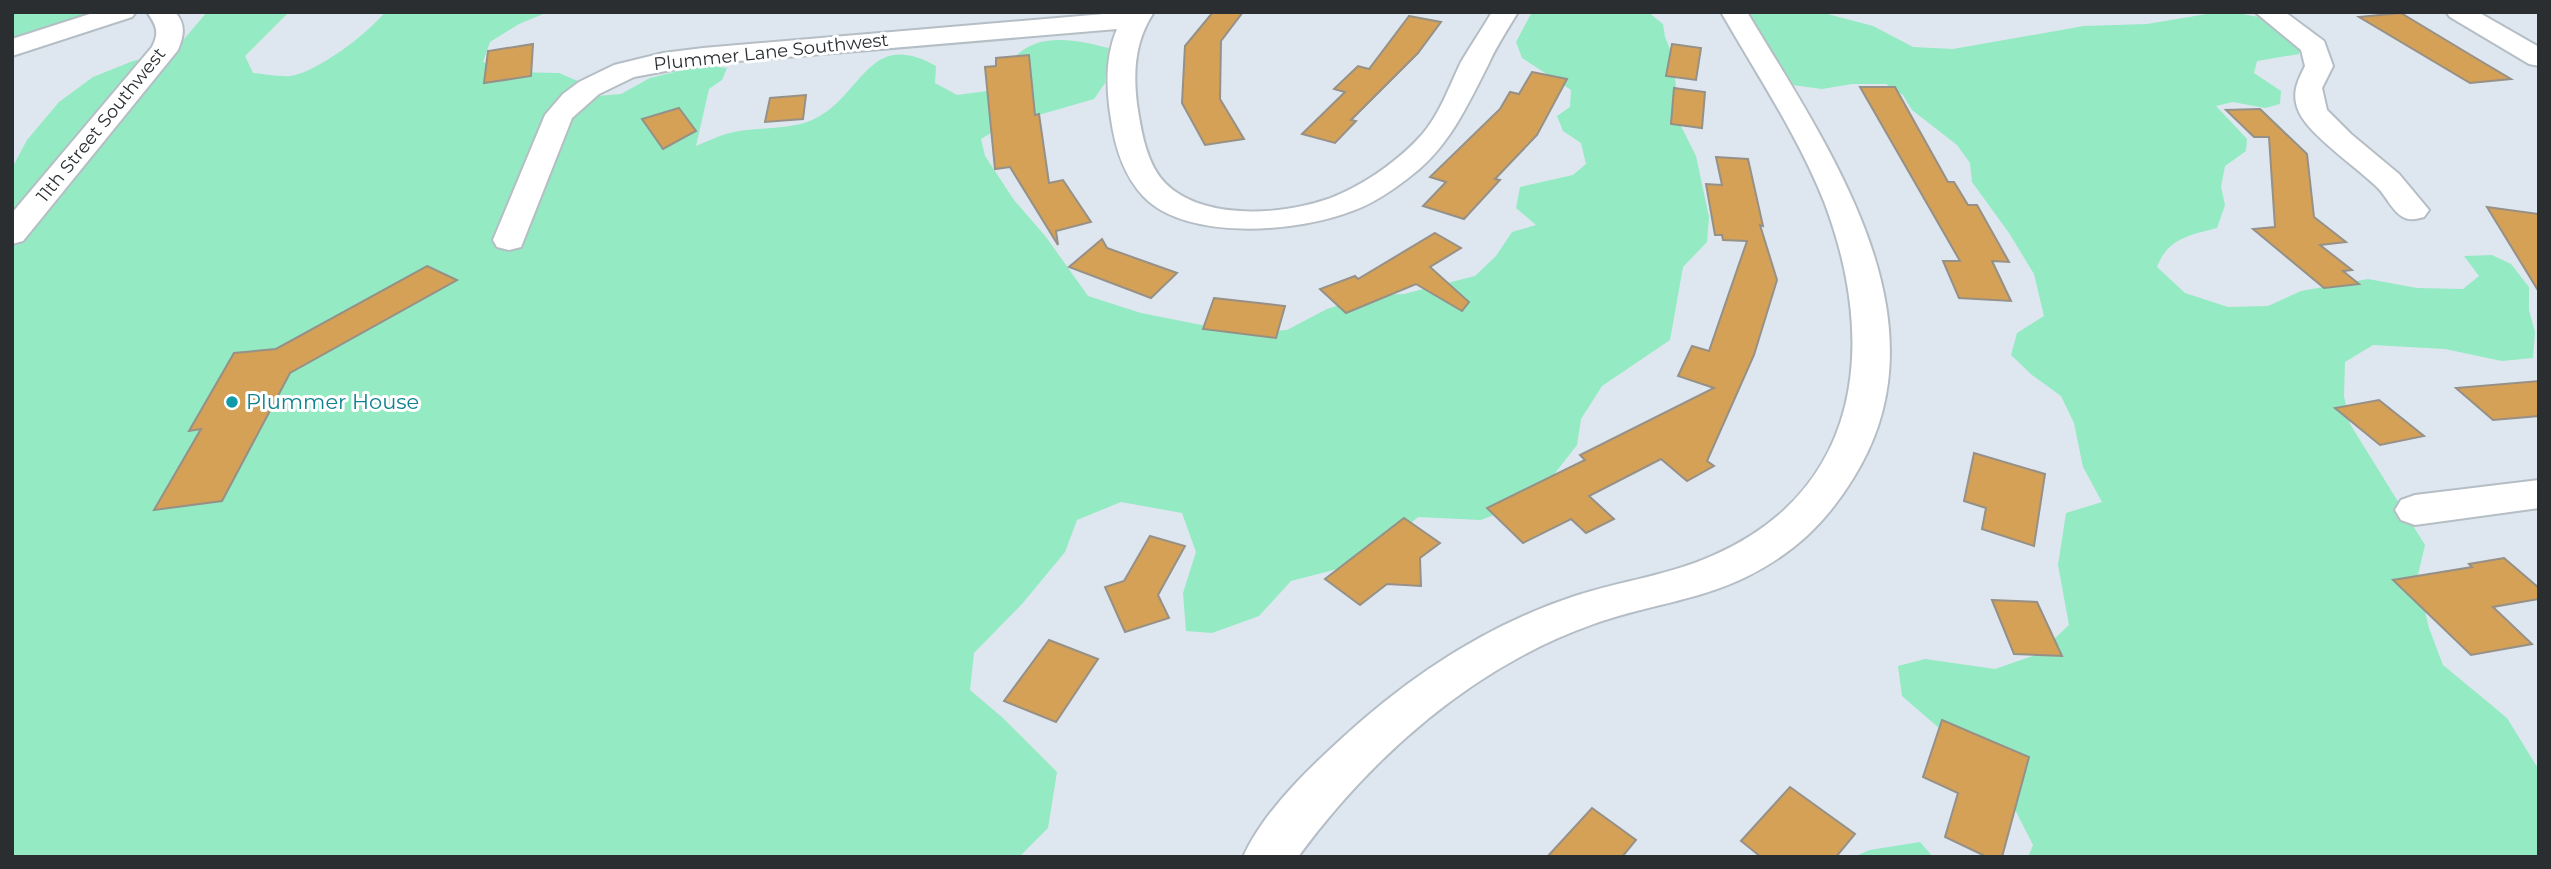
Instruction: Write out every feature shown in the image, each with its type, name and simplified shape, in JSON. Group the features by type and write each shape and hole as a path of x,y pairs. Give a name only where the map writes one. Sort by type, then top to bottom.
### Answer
{"street":[{"path":"12,48 123,12"},
{"name":"11th Street Southwest","path":"12,234 164,50 170,38 169,21 160,12"},
{"path":"1137,16 1124,46 1121,67 1124,117 1140,171 1157,192 1170,202 1195,213 1245,220 1275,220 1337,206 1358,197 1404,167 1430,144 1452,110 1505,12"},
{"path":"1268,857 1296,818 1337,771 1408,707 1460,671 1507,644 1563,618 1596,606 1705,576 1763,550 1822,501 1843,468 1856,440 1867,403 1873,342 1866,284 1853,235 1824,168 1734,12"},
{"path":"2268,12 2314,47 2319,59 2316,76 2308,88 2313,111 2340,140 2388,181 2413,210"},
{"path":"2459,12 2539,58"},
{"name":"Plummer Lane Southwest","path":"509,240 559,115 570,102 592,85 620,72 668,60 703,56 1137,16"},
{"path":"2415,510 2539,494"}],"green space":[{"path":"12,12 98,12 12,40"},
{"path":"207,12 289,12 245,56 253,73 291,76 328,60 385,12 548,12 519,24 490,42 483,62 511,72 559,73 580,82 560,99 621,94 650,78 703,65 727,68 722,80 709,89 696,146 722,135 792,126 812,120 829,110 867,70 880,60 895,55 913,56 936,66 935,83 957,95 987,91 1019,53 1040,42 1062,40 1109,48 1105,83 1094,99 1004,125 981,139 985,156 1014,200 1046,237 1088,296 1141,313 1242,333 1287,330 1327,309 1371,295 1404,294 1475,276 1496,256 1512,232 1536,225 1516,208 1520,187 1573,175 1586,164 1581,143 1563,131 1557,116 1570,107 1571,90 1522,58 1516,42 1532,12 1648,12 1663,24 1672,54 1681,126 1696,156 1709,217 1707,242 1683,267 1670,340 1602,386 1581,419 1577,445 1552,477 1519,505 1481,520 1418,517 1382,548 1345,567 1291,581 1259,616 1212,633 1186,631 1183,593 1196,552 1182,513 1121,502 1077,520 1065,552 1022,604 974,653 970,690 1003,718 1057,772 1048,828 1019,857 12,857 12,168 27,140 59,102 93,77 133,61 174,51"},
{"path":"1727,12 1820,12 1873,26 1913,47 1953,49 2084,26 2147,24 2207,14 2237,13 2264,18 2299,46 2299,54 2257,61 2254,73 2281,91 2280,104 2265,108 2233,102 2216,106 2247,139 2246,151 2225,166 2221,187 2225,205 2217,228 2181,239 2167,250 2157,267 2185,293 2228,307 2268,306 2301,291 2368,279 2417,288 2463,289 2479,276 2464,256 2492,255 2511,264 2529,287 2529,310 2535,332 2533,358 2502,361 2445,349 2373,345 2345,362 2344,396 2350,424 2425,545 2417,579 2429,628 2443,665 2507,718 2539,770 2539,857 2028,857 2033,845 2007,794 1962,748 1902,696 1898,666 1925,659 1995,669 2038,654 2069,625 2058,565 2066,513 2102,502 2083,467 2074,423 2061,396 2032,375 2011,355 2017,333 2044,316 2034,274 2009,233 1972,182 1970,163 1957,145 1912,110 1903,95 1886,84 1852,84 1822,89 1785,84"},
{"path":"1920,842 1933,857 1853,857 1870,850"}],"building":[{"path":"1213,12 1243,12 1221,41 1220,99 1244,139 1205,145 1182,103 1185,46"},
{"path":"2401,13 2511,79 2470,83 2359,17"},
{"path":"1409,16 1441,22 1418,53 1351,120 1356,121 1335,143 1302,134 1345,92 1334,89 1358,66 1369,69"},
{"path":"533,44 531,76 484,83 488,51"},
{"path":"1672,44 1701,48 1696,80 1666,76"},
{"path":"1029,55 1035,115 1039,114 1049,183 1063,180 1091,222 1056,231 1058,245 1010,167 995,169 985,67 996,66 996,58"},
{"path":"1532,72 1567,79 1537,135 1495,179 1500,180 1464,219 1423,206 1446,182 1430,177 1500,109 1510,92 1519,94"},
{"path":"1860,87 1895,87 1948,182 1954,182 1968,205 1977,205 2009,262 1992,261 2011,301 1959,298 1943,261 1960,261"},
{"path":"1674,88 1705,92 1702,128 1671,124"},
{"path":"806,95 803,119 765,122 770,98"},
{"path":"679,108 696,131 663,149 642,119"},
{"path":"2260,109 2307,154 2314,217 2346,242 2320,245 2352,270 2343,271 2359,284 2324,288 2253,229 2275,227 2269,137 2254,137 2226,110"},
{"path":"1716,157 1748,159 1763,226 1760,225 1777,280 1754,355 1707,461 1714,466 1687,481 1661,459 1589,496 1614,519 1586,533 1571,519 1523,543 1487,508 1585,460 1580,455 1714,388 1678,376 1692,346 1709,351 1747,241 1723,240 1722,235 1715,235 1706,184 1722,185"},
{"path":"2487,207 2539,214 2539,292"},
{"path":"1435,233 1461,248 1430,267 1469,302 1462,311 1416,284 1346,313 1320,289 1355,276 1358,279"},
{"path":"1102,239 1107,248 1177,273 1151,298 1069,267"},
{"path":"427,266 457,280 290,373 222,501 154,510 201,429 189,431 234,353 276,349"},
{"path":"1214,298 1285,306 1276,338 1203,329"},
{"path":"2539,381 2539,416 2493,420 2456,388"},
{"path":"2379,400 2424,436 2380,445 2335,408"},
{"path":"1974,453 2045,474 2034,546 1982,529 1986,508 1964,501"},
{"path":"1404,518 1440,543 1420,558 1421,586 1387,584 1360,605 1325,579"},
{"path":"1150,536 1185,546 1158,595 1169,618 1125,632 1105,587 1124,581"},
{"path":"2504,558 2539,588 2539,599 2493,607 2532,644 2471,655 2393,580 2472,567 2469,564"},
{"path":"1992,600 2037,602 2062,656 2014,654"},
{"path":"1049,640 1098,659 1056,722 1004,701"},
{"path":"1942,720 2029,757 2002,857 1987,857 1945,837 1958,793 1923,777"},
{"path":"1790,787 1855,834 1836,857 1761,857 1741,841"},
{"path":"1592,808 1636,840 1622,857 1547,857"}],"place":[{"name":"Plummer House","path":"232,402"}]}
